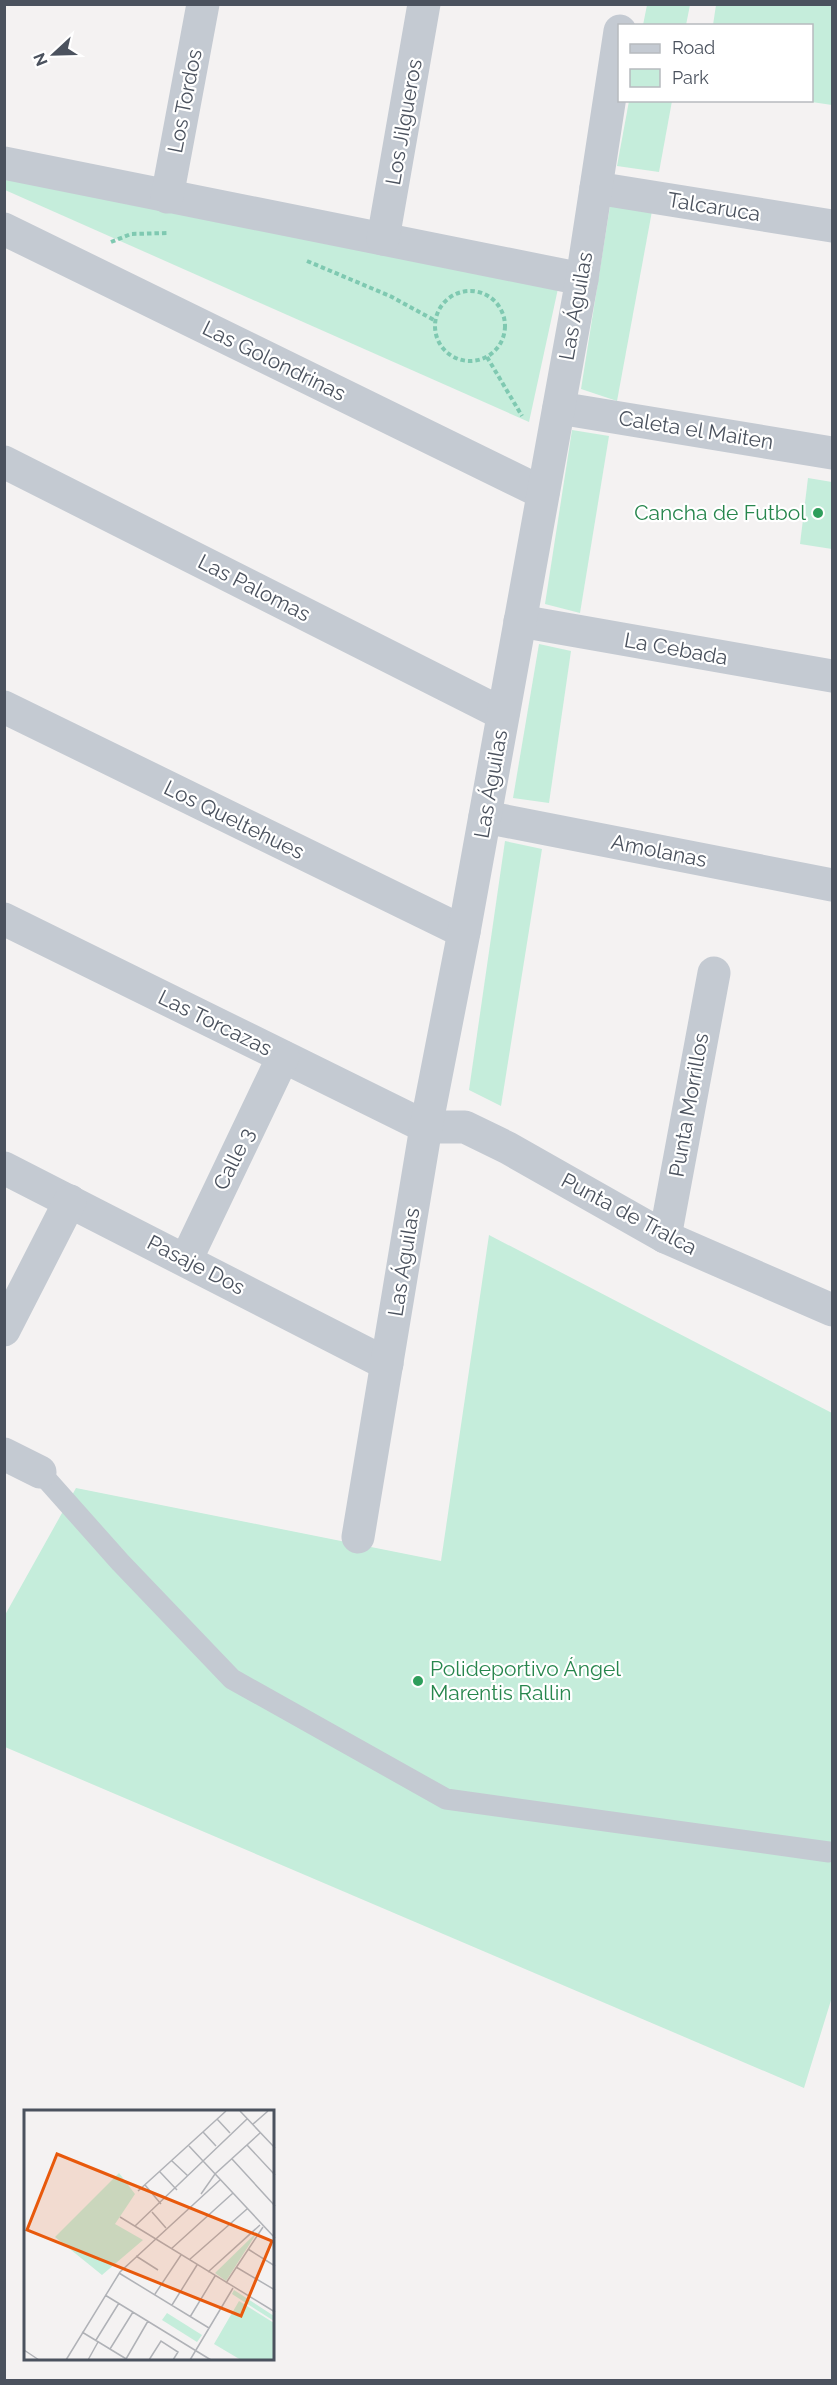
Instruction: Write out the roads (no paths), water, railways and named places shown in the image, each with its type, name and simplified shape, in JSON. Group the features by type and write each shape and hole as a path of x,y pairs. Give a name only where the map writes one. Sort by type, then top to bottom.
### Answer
{"street":[{"name":"Los Tordos","path":"167,197 203,4"},
{"name":"Los Jilgueros","path":"383,239 424,4"},
{"path":"620,24 624,4"},
{"name":"Las Águilas","path":"358,1537 426,1127 465,932 582,279 618,44"},
{"path":"4,163 582,279"},
{"name":"Talcaruca","path":"596,188 832,226"},
{"name":"Las Golondrinas","path":"4,228 69,260 546,478"},
{"name":"Caleta el Maiten","path":"559,408 832,453"},
{"name":"Las Palomas","path":"4,462 503,714"},
{"name":"La Cebada","path":"520,621 832,676"},
{"name":"Los Queltehues","path":"4,707 465,932"},
{"name":"Amolanas","path":"485,818 832,885"},
{"name":"Las Torcazas","path":"4,919 426,1127"},
{"name":"Punta Morrillos","path":"665,1237 714,973"},
{"name":"Calle 3","path":"186,1260 283,1057"},
{"name":"Punta de Tralca","path":"426,1127 465,1127 508,1148 665,1237 832,1310"},
{"name":"Pasaje Dos","path":"4,1167 387,1364"},
{"path":"4,1330 70,1201"},
{"path":"4,1454 40,1472"}],"lane":[{"path":"40,1472 120,1562 232,1679 446,1800 829,1852"}],"place":[{"name":"Cancha de Futbol","path":"818,513"},
{"name":"Polideportivo Ángel Marentis Rallin","path":"418,1681"}]}
